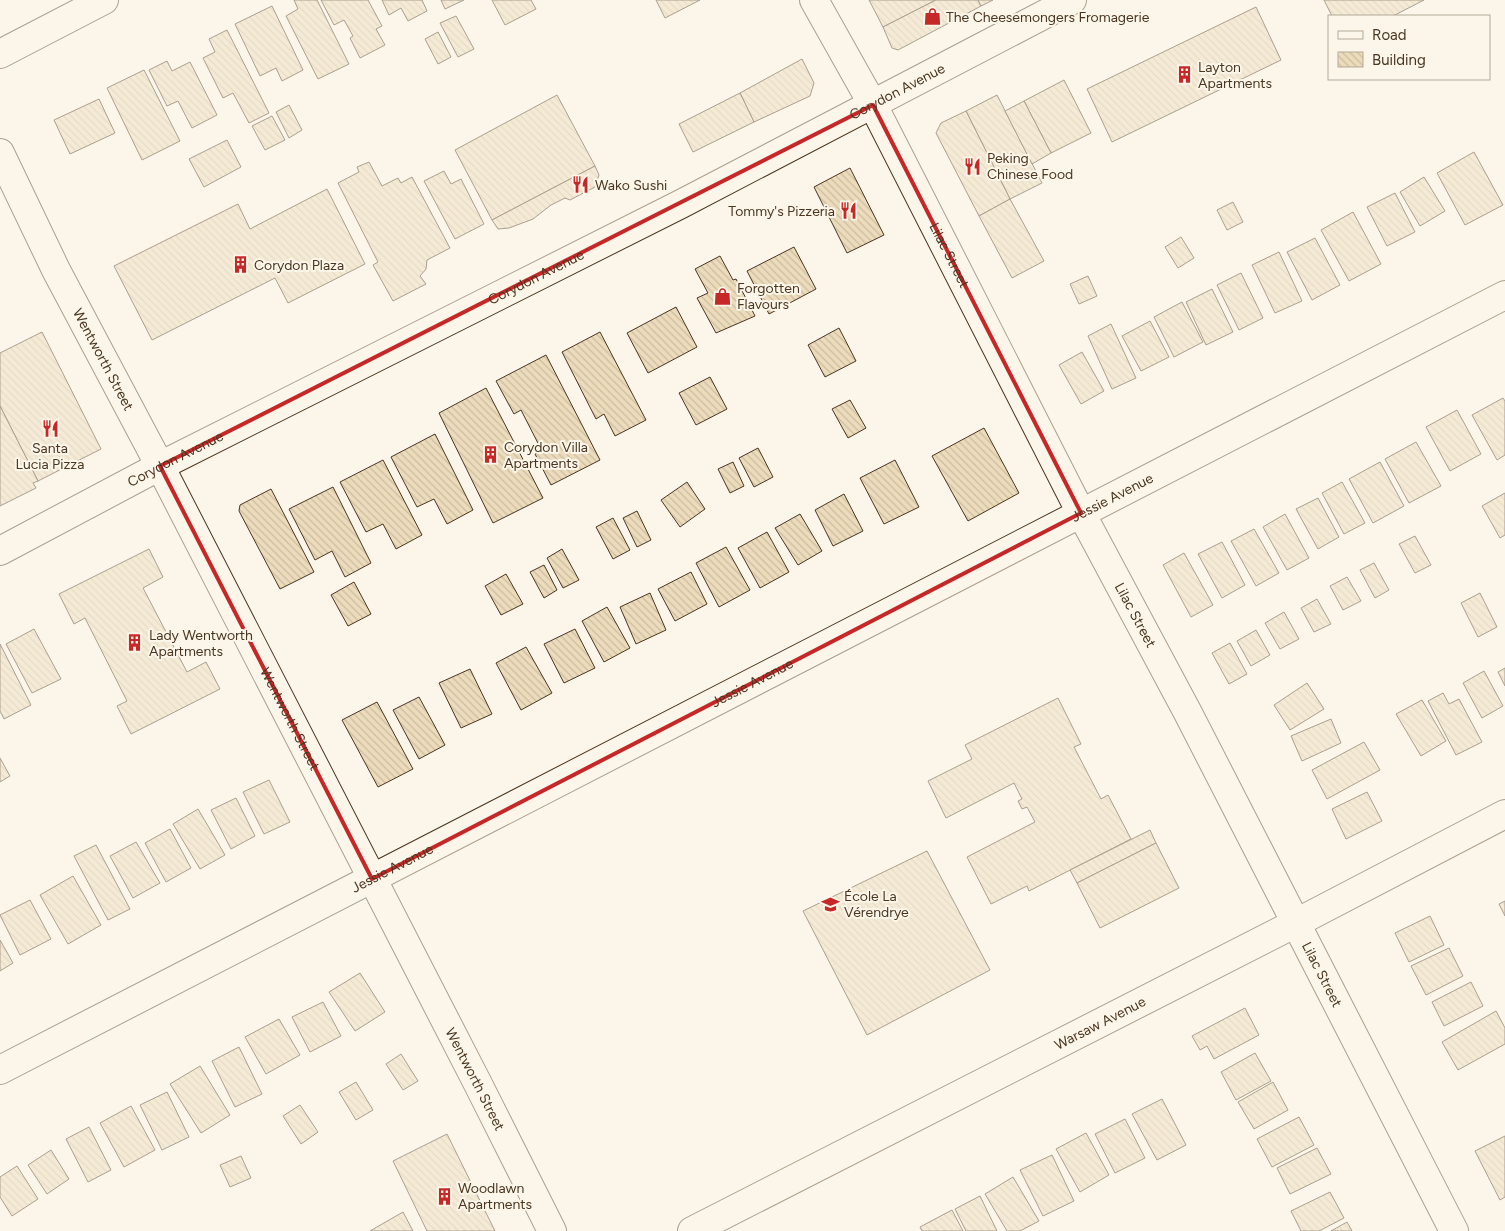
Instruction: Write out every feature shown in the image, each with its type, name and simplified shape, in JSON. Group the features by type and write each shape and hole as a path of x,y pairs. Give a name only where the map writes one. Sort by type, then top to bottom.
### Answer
{"street":[{"path":"0,54 104,0"},
{"name":"Lilac Street","path":"814,0 872,105 1081,513 1188,713 1454,1231"},
{"name":"Corydon Avenue","path":"0,551 160,466 572,260 1072,0"},
{"name":"Wentworth Street","path":"0,153 56,270 160,466 552,1231"},
{"name":"Jessie Avenue","path":"0,1070 1505,295"},
{"name":"Warsaw Avenue","path":"692,1231 1296,923 1505,814"}],"highlighted area":[{"path":"873,105 1081,513 372,879 160,466"}],"building":[{"path":"294,0 317,0 349,64 318,79 286,16 298,9"},
{"path":"321,0 368,0 382,26 376,29 385,45 360,58 350,38 353,36 344,20 334,25"},
{"path":"382,0 422,0 427,11 408,21 401,8 389,15"},
{"path":"441,0 464,0 445,9"},
{"path":"492,0 531,0 536,9 505,25"},
{"path":"656,0 700,0 665,18"},
{"path":"869,0 936,0 883,27"},
{"name":"The Cheesemongers Fromagerie","path":"936,0 978,0 981,6 898,50 892,48 883,27"},
{"path":"978,0 993,0 981,6"},
{"path":"1324,0 1424,0 1395,15 1332,15"},
{"path":"272,6 303,70 282,81 276,68 260,76 235,24"},
{"name":"Layton Apartments","path":"1256,7 1281,60 1112,142 1087,89"},
{"path":"456,16 474,49 458,57 440,23"},
{"path":"227,30 269,113 249,123 233,93 223,98 203,58 215,52 209,39"},
{"path":"438,32 451,57 438,64 425,39"},
{"path":"802,59 814,83 810,96 754,122 740,93"},
{"path":"167,61 172,71 190,62 217,115 192,128 178,101 167,106 149,70"},
{"path":"144,70 180,141 142,160 107,88"},
{"path":"1064,80 1091,133 1051,153 1024,101"},
{"path":"740,93 754,122 693,152 679,124"},
{"path":"557,95 595,166 492,220 455,150"},
{"path":"997,95 1042,183 1010,199 966,111"},
{"path":"99,99 115,133 70,154 54,120"},
{"path":"1024,101 1051,153 1032,164 1005,111"},
{"path":"289,105 302,130 289,138 276,112"},
{"name":"Peking Chinese Food","path":"966,111 1010,199 979,216 936,133 941,123"},
{"path":"272,116 285,140 265,150 252,126"},
{"path":"227,140 241,167 204,187 189,159"},
{"path":"1474,152 1503,205 1465,225 1437,173"},
{"path":"369,162 382,186 398,178 401,183 412,177 450,248 427,260 426,269 420,276 426,284 393,301 373,265 378,262 338,183 359,172 357,167"},
{"path":"595,166 599,175 595,187 570,200 565,198 551,205 533,219 509,228 498,229 492,220"},
{"name":"Tommy's Pizzeria","path":"850,168 884,235 847,253 814,187"},
{"path":"444,171 451,184 461,179 484,224 455,239 424,181"},
{"path":"1424,177 1445,211 1420,226 1400,192"},
{"name":"Corydon Plaza","path":"327,189 365,264 288,303 275,278 152,340 114,266 238,204 250,229"},
{"path":"1395,193 1415,232 1387,246 1367,207"},
{"path":"1010,199 1044,261 1012,278 979,216"},
{"path":"1233,202 1243,222 1227,230 1217,210"},
{"path":"1353,212 1381,264 1349,281 1321,230"},
{"path":"1181,237 1194,258 1178,268 1165,247"},
{"path":"1315,238 1340,285 1312,300 1287,252"},
{"path":"794,247 816,289 769,314 747,271"},
{"path":"1279,252 1302,301 1275,313 1252,265"},
{"name":"Forgotten Flavours","path":"720,256 733,280 736,279 755,316 716,333 697,298 708,293 695,269"},
{"path":"1241,273 1263,318 1239,330 1217,285"},
{"path":"1088,276 1097,296 1079,304 1070,284"},
{"path":"1212,289 1233,332 1206,345 1186,302"},
{"path":"1182,302 1203,342 1174,357 1154,317"},
{"path":"676,307 697,347 648,373 627,333"},
{"path":"1150,321 1169,357 1141,371 1122,336"},
{"path":"1111,324 1136,378 1112,389 1088,336"},
{"path":"839,328 856,361 825,377 808,345"},
{"name":"Santa Lucia Pizza","path":"42,332 101,449 38,481 0,406 0,353"},
{"path":"600,332 646,420 615,436 604,414 596,419 562,352"},
{"path":"1082,352 1104,391 1081,404 1059,365"},
{"path":"546,355 600,460 551,485 535,454 542,451 521,410 514,414 496,381"},
{"path":"710,377 727,409 696,425 679,393"},
{"name":"Corydon Villa Apartments","path":"486,388 543,498 493,523 439,413"},
{"path":"1503,398 1505,401 1505,455 1497,460 1472,415"},
{"path":"850,400 866,428 848,438 832,409"},
{"path":"0,406 38,481 33,483 36,488 0,506"},
{"path":"1457,410 1481,454 1450,471 1426,427"},
{"path":"984,428 1019,493 968,521 932,456"},
{"path":"435,434 473,510 447,524 434,499 417,507 391,457"},
{"path":"1416,442 1441,486 1409,503 1385,459"},
{"path":"758,448 773,477 754,487 739,458"},
{"path":"383,460 422,535 396,549 383,524 366,532 340,482"},
{"path":"895,460 919,507 884,524 860,478"},
{"path":"733,462 744,486 730,493 718,469"},
{"path":"1380,462 1404,506 1373,523 1349,479"},
{"path":"687,482 705,509 680,527 661,500"},
{"path":"1342,482 1365,523 1344,534 1322,493"},
{"path":"333,487 371,563 345,577 332,551 315,560 289,509"},
{"path":"271,489 314,572 280,589 239,511 240,505"},
{"path":"1505,493 1505,535 1500,538 1482,506"},
{"path":"844,494 863,531 833,546 815,510"},
{"path":"1318,498 1339,537 1318,549 1296,509"},
{"path":"637,511 651,540 637,547 623,518"},
{"path":"800,514 822,551 798,565 775,528"},
{"path":"1285,514 1309,558 1287,570 1263,527"},
{"path":"613,518 630,550 613,559 596,527"},
{"path":"1254,529 1279,573 1256,586 1231,541"},
{"path":"767,532 789,572 760,588 738,548"},
{"path":"1415,536 1431,565 1415,573 1399,544"},
{"path":"1222,542 1245,585 1222,598 1198,554"},
{"path":"726,547 750,590 719,607 696,563"},
{"name":"Lady Wentworth Apartments","path":"149,549 163,577 143,588 187,672 206,662 220,689 131,734 117,706 127,701 85,618 74,624 59,594"},
{"path":"562,549 579,580 563,588 547,558"},
{"path":"1184,553 1213,605 1191,617 1163,565"},
{"path":"1374,563 1389,590 1375,598 1360,570"},
{"path":"544,565 557,590 544,598 530,572"},
{"path":"691,572 707,604 675,621 658,589"},
{"path":"506,574 523,604 501,615 485,586"},
{"path":"1347,577 1361,601 1343,610 1330,586"},
{"path":"354,582 371,614 348,626 331,595"},
{"path":"650,593 666,630 636,644 620,607"},
{"path":"1480,593 1497,627 1478,637 1461,603"},
{"path":"1317,599 1331,624 1314,632 1301,608"},
{"path":"607,607 630,648 604,662 582,621"},
{"path":"1284,612 1299,639 1280,649 1265,623"},
{"path":"34,629 61,679 32,693 6,644"},
{"path":"575,629 595,668 564,683 544,644"},
{"path":"1256,630 1270,655 1251,666 1237,641"},
{"path":"1230,643 1247,674 1229,684 1212,653"},
{"path":"0,644 31,705 4,719 0,711"},
{"path":"526,647 552,693 521,710 496,663"},
{"path":"1505,668 1505,686 1498,672"},
{"path":"470,669 492,714 461,728 439,683"},
{"path":"1484,671 1503,706 1482,718 1463,683"},
{"path":"1307,683 1324,709 1290,730 1274,705"},
{"path":"1443,693 1449,704 1459,699 1482,742 1456,755 1428,701"},
{"path":"419,697 445,745 419,759 393,710"},
{"path":"1058,698 1081,744 1074,747 1101,799 1108,795 1131,839 1029,891 1027,886 991,904 967,857 1035,822 1027,807 1022,809 1018,801 1022,799 1014,783 946,818 928,781 972,759 965,745"},
{"path":"1422,700 1446,741 1421,756 1396,714"},
{"path":"377,702 413,769 378,787 342,720"},
{"path":"1331,719 1341,743 1302,761 1291,736"},
{"path":"1364,742 1380,770 1327,799 1312,770"},
{"path":"0,758 10,776 0,782"},
{"path":"269,780 290,822 264,834 243,792"},
{"path":"1367,792 1382,821 1346,839 1332,809"},
{"path":"236,798 255,836 231,849 211,810"},
{"path":"198,809 225,855 200,869 173,824"},
{"path":"170,829 191,868 166,882 145,843"},
{"path":"1150,830 1156,843 1077,883 1070,870"},
{"path":"136,842 160,883 133,898 110,856"},
{"path":"1156,843 1179,888 1100,928 1077,883"},
{"path":"96,845 130,909 108,920 74,856"},
{"path":"927,851 990,970 867,1035 803,911"},
{"path":"73,876 101,925 68,944 40,895"},
{"path":"30,900 51,939 20,955 0,915"},
{"path":"1505,901 1505,916 1499,904"},
{"path":"1430,916 1444,945 1409,962 1395,933"},
{"path":"0,940 13,963 0,971"},
{"path":"1449,948 1463,976 1426,995 1411,966"},
{"path":"360,973 385,1012 355,1031 329,992"},
{"path":"1471,982 1483,1006 1444,1026 1432,1002"},
{"path":"323,1002 341,1036 310,1052 292,1017"},
{"path":"1245,1008 1259,1035 1214,1059 1207,1046 1200,1050 1192,1036"},
{"path":"1496,1011 1505,1028 1505,1044 1458,1070 1442,1042"},
{"path":"279,1019 300,1055 266,1074 245,1037"},
{"path":"239,1047 262,1094 235,1107 212,1061"},
{"path":"1255,1053 1271,1081 1236,1100 1221,1072"},
{"path":"401,1054 418,1081 403,1090 386,1064"},
{"path":"200,1066 230,1115 201,1133 170,1084"},
{"path":"356,1082 373,1110 356,1120 339,1092"},
{"path":"1273,1082 1288,1110 1254,1129 1238,1102"},
{"path":"167,1092 189,1137 162,1150 140,1105"},
{"path":"1162,1099 1186,1145 1157,1160 1132,1114"},
{"path":"300,1105 318,1132 301,1144 283,1116"},
{"path":"131,1106 155,1150 124,1167 100,1123"},
{"path":"1299,1117 1314,1145 1272,1167 1257,1139"},
{"path":"1125,1119 1145,1158 1115,1173 1095,1134"},
{"path":"89,1127 111,1170 88,1182 66,1139"},
{"path":"1086,1133 1109,1175 1080,1192 1056,1149"},
{"name":"Woodlawn Apartments","path":"447,1134 495,1231 427,1231 393,1161"},
{"path":"1505,1136 1505,1197 1500,1200 1475,1151"},
{"path":"1317,1148 1331,1174 1290,1194 1277,1168"},
{"path":"51,1150 69,1179 47,1194 28,1165"},
{"path":"1052,1155 1074,1201 1043,1216 1020,1170"},
{"path":"241,1156 251,1178 230,1187 220,1165"},
{"path":"17,1166 38,1199 12,1216 0,1197 0,1177"},
{"path":"1013,1177 1039,1221 1020,1231 1007,1231 985,1194"},
{"path":"1330,1192 1344,1218 1319,1231 1301,1231 1291,1211"},
{"path":"980,1196 997,1231 966,1231 955,1209"},
{"path":"952,1210 963,1231 922,1231 920,1227"},
{"path":"403,1212 413,1231 370,1231"},
{"path":"1347,1222 1352,1231 1331,1231"}],"place":[{"name":"The Cheesemongers Fromagerie","path":"932,17"},
{"name":"Layton Apartments","path":"1184,75"},
{"name":"Peking Chinese Food","path":"973,166"},
{"name":"Wako Sushi","path":"581,185"},
{"name":"Tommy's Pizzeria","path":"849,211"},
{"name":"Corydon Plaza","path":"240,265"},
{"name":"Forgotten Flavours","path":"723,296"},
{"name":"Santa Lucia Pizza","path":"50,428"},
{"name":"Corydon Villa Apartments","path":"490,455"},
{"name":"Lady Wentworth Apartments","path":"135,643"},
{"name":"École La Vérendrye","path":"830,904"},
{"name":"Woodlawn Apartments","path":"444,1196"}]}
